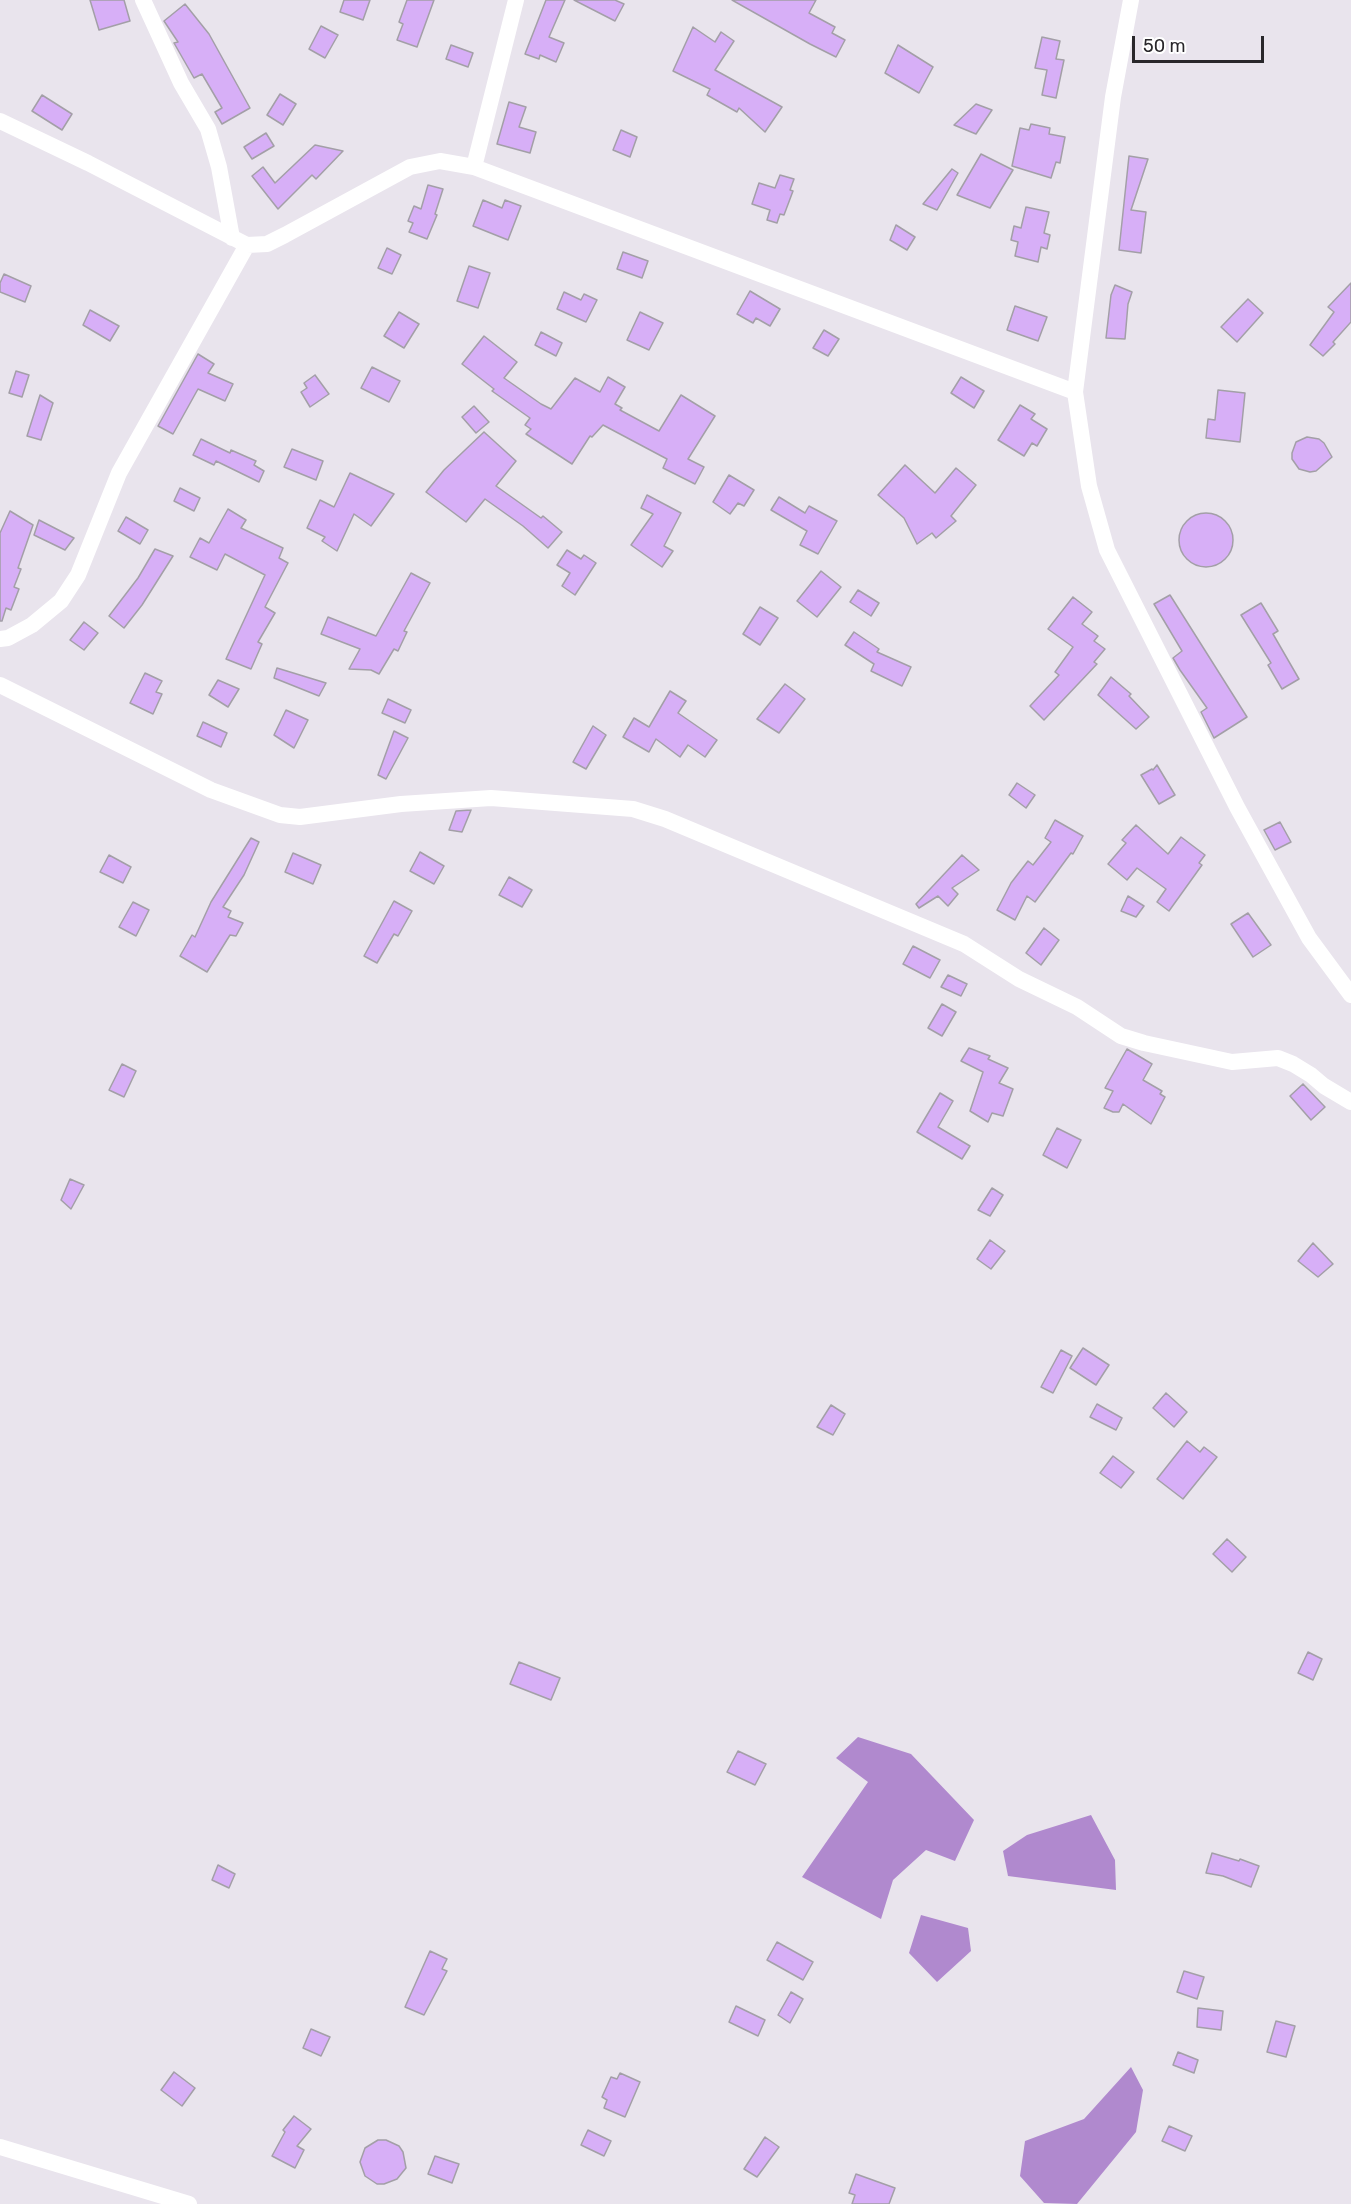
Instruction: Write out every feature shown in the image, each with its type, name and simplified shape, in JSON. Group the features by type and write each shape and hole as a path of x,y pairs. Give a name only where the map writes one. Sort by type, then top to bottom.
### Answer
{"street":[{"path":"0,639 8,638 32,625 61,601 78,575 119,473 239,242 208,129 181,83 143,0"},
{"path":"474,167 516,0"},
{"path":"1131,0 1113,97 1075,392 1089,486 1107,550 1237,807 1309,938 1351,995"},
{"path":"0,121 88,163 239,242 267,243 410,167 440,161 474,167 1075,392"},
{"path":"0,685 211,789 280,815 300,817 401,804 491,798 633,809 665,819 964,944 1019,979 1077,1007 1121,1036 1232,1062 1278,1058 1302,1069 1324,1086 1351,1102"},
{"path":"0,2147 189,2204"}],"shaded area":[{"path":"858,1737 911,1754 974,1820 955,1861 926,1850 893,1880 881,1919 802,1877 868,1782 836,1758"},
{"path":"1091,1815 1115,1860 1116,1890 1008,1876 1003,1851 1027,1835"},
{"path":"921,1915 968,1928 971,1951 937,1982 909,1953"},
{"path":"1131,2067 1143,2090 1136,2132 1077,2204 1044,2203 1020,2176 1025,2141 1084,2119"}],"building":[{"path":"90,0 124,0 130,21 99,30"},
{"path":"344,0 370,0 363,20 340,12"},
{"path":"407,0 434,0 417,47 397,40 403,24 399,22"},
{"path":"546,0 565,0 549,37 564,43 556,62 540,55 539,59 525,54"},
{"path":"574,0 615,0 624,4 615,21"},
{"path":"732,0 816,0 809,13 835,27 832,33 845,40 836,57"},
{"path":"185,4 209,34 250,108 222,124 215,112 222,108 202,74 194,78 174,43 178,42 164,21"},
{"path":"321,26 338,35 325,58 309,49"},
{"path":"693,27 715,42 721,32 734,41 715,70 782,107 765,132 739,108 737,112 707,95 710,89 673,71"},
{"path":"1042,37 1060,41 1056,59 1064,60 1056,98 1042,95 1047,70 1035,68"},
{"path":"451,45 473,53 468,67 446,59"},
{"path":"898,45 933,67 919,93 885,73"},
{"path":"280,94 296,104 283,125 267,115"},
{"path":"42,95 72,114 62,130 32,111"},
{"path":"509,102 526,107 519,127 536,132 530,153 497,144"},
{"path":"976,104 992,110 976,134 954,125"},
{"path":"1031,124 1050,128 1049,134 1065,137 1060,163 1056,162 1051,178 1012,166 1020,128 1029,130"},
{"path":"621,130 637,137 630,157 613,150"},
{"path":"266,133 274,146 252,159 244,147"},
{"path":"315,145 343,151 316,179 312,175 278,209 252,176 263,167 275,183"},
{"path":"981,154 1013,170 990,208 957,195"},
{"path":"1129,156 1148,159 1131,210 1146,212 1141,253 1119,250"},
{"path":"952,169 958,173 937,210 923,204"},
{"path":"780,175 794,179 790,190 793,191 784,215 780,214 777,223 767,220 770,210 752,204 759,183 775,188"},
{"path":"428,185 443,189 435,214 437,215 427,239 409,232 413,223 408,221 414,206 421,209"},
{"path":"483,200 502,208 505,200 521,206 508,240 473,226"},
{"path":"1026,207 1049,212 1044,233 1050,235 1047,249 1041,247 1038,262 1015,256 1018,242 1011,240 1014,226 1021,228"},
{"path":"896,225 915,237 907,250 890,240"},
{"path":"387,248 401,255 392,274 378,268"},
{"path":"623,252 648,261 642,278 617,269"},
{"path":"469,266 490,273 478,308 457,301"},
{"path":"4,274 31,286 25,302 0,292 0,283"},
{"path":"1351,283 1351,322 1323,356 1310,345 1334,312 1328,307"},
{"path":"1115,285 1132,292 1128,304 1125,339 1106,338 1111,295"},
{"path":"750,291 780,309 770,326 756,318 753,323 737,314"},
{"path":"564,292 581,300 584,294 597,300 586,322 557,309"},
{"path":"1248,299 1263,313 1237,342 1221,327"},
{"path":"1015,306 1047,317 1038,341 1007,330"},
{"path":"90,310 119,326 110,341 83,325"},
{"path":"399,312 419,324 404,348 384,336"},
{"path":"640,312 663,323 649,350 627,340"},
{"path":"824,330 839,339 828,356 813,348"},
{"path":"541,332 562,343 556,356 535,345"},
{"path":"484,336 517,362 504,378 551,409 575,378 600,392 608,377 625,387 615,404 622,408 620,410 659,431 681,395 715,416 688,459 704,467 695,484 663,468 667,459 603,425 592,437 590,436 572,464 526,434 531,429 525,425 530,418 492,391 494,389 462,364"},
{"path":"198,354 214,364 208,373 233,384 225,401 198,389 173,434 158,426"},
{"path":"372,367 400,381 389,402 361,388"},
{"path":"16,371 29,375 22,397 9,393"},
{"path":"315,375 329,394 310,407 301,392 307,388 304,383"},
{"path":"961,377 984,391 974,408 951,393"},
{"path":"1218,390 1245,393 1240,442 1206,438 1208,419 1215,420"},
{"path":"40,395 53,403 41,440 27,436"},
{"path":"1020,405 1035,414 1031,419 1047,429 1037,446 1032,443 1024,456 998,440"},
{"path":"474,406 489,422 476,433 462,417"},
{"path":"484,432 516,461 496,486 541,518 543,516 562,532 548,548 523,526 485,499 466,522 426,492 444,470"},
{"path":"1307,437 1319,439 1324,443 1332,457 1316,471 1299,469 1292,459 1296,442"},
{"path":"201,439 230,453 231,450 256,461 254,465 264,471 259,482 216,461 214,465 193,455"},
{"path":"292,449 323,461 316,480 284,467"},
{"path":"905,465 935,493 956,468 976,485 951,516 956,521 936,538 932,533 917,544 904,518 878,495"},
{"path":"350,473 394,494 371,526 354,514 337,551 322,541 325,537 307,528 320,500 334,507"},
{"path":"729,475 754,490 744,506 738,503 730,514 713,502"},
{"path":"180,488 200,498 194,511 174,501"},
{"path":"647,495 681,513 664,546 673,551 662,567 631,545 653,514 641,508"},
{"path":"779,497 805,513 809,506 837,521 818,554 800,545 807,531 771,510"},
{"path":"228,509 246,520 241,528 283,548 279,558 288,563 265,607 275,613 258,642 262,644 251,669 226,659 265,575 225,554 217,570 190,557 200,538 209,543"},
{"path":"10,511 33,525 18,568 21,569 14,587 19,589 11,610 6,608 2,621 0,621 0,533"},
{"path":"1201,513 1211,513 1221,517 1229,525 1233,540 1229,555 1221,563 1211,567 1201,567 1191,563 1183,555 1179,545 1179,535 1183,525 1191,517"},
{"path":"126,517 148,530 140,544 118,531"},
{"path":"39,520 74,538 65,550 34,535"},
{"path":"155,549 173,556 142,605 124,628 109,616 138,578"},
{"path":"567,550 581,559 584,555 596,563 575,595 562,586 570,573 557,565"},
{"path":"821,571 841,587 817,617 797,601"},
{"path":"411,573 430,583 404,631 407,632 398,651 394,649 379,674 371,670 349,669 360,649 321,634 328,617 376,636"},
{"path":"858,590 879,603 871,616 850,602"},
{"path":"1170,595 1247,717 1214,738 1201,712 1207,708 1173,658 1182,651 1154,604"},
{"path":"1073,597 1092,612 1082,624 1098,636 1094,641 1105,649 1094,662 1097,664 1044,720 1030,706 1059,675 1055,672 1073,647 1048,629"},
{"path":"1261,603 1278,631 1273,634 1299,679 1282,689 1268,665 1271,663 1241,615"},
{"path":"760,607 778,618 760,645 743,634"},
{"path":"84,622 98,633 84,650 70,640"},
{"path":"854,632 879,649 877,652 911,667 902,686 871,671 874,664 845,645"},
{"path":"277,668 326,683 319,696 274,678"},
{"path":"145,673 162,681 156,692 162,694 153,714 130,703"},
{"path":"1111,677 1131,694 1129,696 1149,717 1136,729 1098,695"},
{"path":"218,680 239,689 228,707 209,695"},
{"path":"785,684 805,699 779,733 757,719"},
{"path":"670,691 686,701 678,713 717,740 705,757 688,745 680,757 656,739 649,752 623,737 634,718 649,727"},
{"path":"388,699 411,710 405,723 382,713"},
{"path":"286,710 308,720 294,748 274,735"},
{"path":"203,722 227,733 221,747 197,736"},
{"path":"593,726 606,735 586,769 573,762"},
{"path":"394,731 408,738 386,779 378,775"},
{"path":"1157,765 1175,795 1159,804 1141,775 1153,770"},
{"path":"1017,783 1035,795 1026,808 1009,795"},
{"path":"471,810 462,832 449,830 456,811"},
{"path":"1055,820 1083,836 1073,854 1071,853 1035,902 1027,896 1015,920 997,910 1011,883 1028,861 1033,865 1051,842 1045,838"},
{"path":"1280,822 1291,842 1275,850 1264,830"},
{"path":"1136,825 1168,854 1181,837 1205,855 1199,863 1202,865 1169,911 1157,902 1166,889 1137,868 1127,880 1108,864 1126,843 1122,840"},
{"path":"251,838 259,842 244,875 223,907 231,911 228,917 243,923 236,936 230,935 207,972 180,956 192,935 195,937 211,902"},
{"path":"420,852 444,866 434,884 410,871"},
{"path":"293,853 321,865 313,884 285,872"},
{"path":"109,855 131,867 123,883 100,872"},
{"path":"962,855 979,870 952,888 958,894 948,906 938,896 919,908 916,904"},
{"path":"509,877 532,890 522,907 499,895"},
{"path":"1128,896 1144,906 1136,917 1121,911"},
{"path":"394,901 412,911 398,936 394,934 377,963 364,956"},
{"path":"133,902 149,910 136,936 119,927"},
{"path":"1248,913 1271,945 1253,957 1231,924"},
{"path":"1044,928 1059,940 1041,965 1026,953"},
{"path":"913,946 940,960 930,978 903,964"},
{"path":"948,975 967,984 961,996 941,987"},
{"path":"942,1004 956,1012 942,1036 928,1028"},
{"path":"969,1048 990,1056 988,1059 1008,1068 999,1083 1013,1089 1003,1116 992,1113 988,1122 970,1111 983,1072 961,1061"},
{"path":"1127,1049 1152,1064 1143,1080 1162,1091 1160,1094 1165,1097 1151,1124 1123,1104 1119,1112 1104,1108 1113,1091 1105,1088"},
{"path":"122,1064 136,1071 124,1097 109,1090"},
{"path":"1303,1084 1325,1107 1311,1120 1290,1096"},
{"path":"940,1093 953,1101 938,1127 970,1146 962,1159 917,1132"},
{"path":"1057,1128 1081,1140 1067,1168 1043,1155"},
{"path":"70,1179 84,1185 71,1209 61,1200"},
{"path":"992,1188 1003,1195 990,1216 978,1210"},
{"path":"990,1240 1005,1251 991,1269 977,1259"},
{"path":"1313,1243 1333,1264 1318,1277 1298,1261"},
{"path":"1083,1348 1109,1365 1096,1385 1070,1368"},
{"path":"1061,1350 1072,1356 1053,1393 1041,1387"},
{"path":"1166,1393 1187,1412 1174,1427 1153,1408"},
{"path":"1097,1404 1122,1418 1116,1430 1090,1417"},
{"path":"831,1405 845,1414 833,1435 817,1427"},
{"path":"1187,1441 1200,1452 1204,1447 1217,1457 1183,1499 1157,1479"},
{"path":"1113,1456 1134,1472 1121,1488 1100,1473"},
{"path":"1227,1539 1246,1557 1232,1572 1213,1554"},
{"path":"1308,1652 1322,1659 1313,1680 1298,1673"},
{"path":"519,1662 560,1678 551,1700 510,1684"},
{"path":"738,1751 766,1764 755,1785 727,1772"},
{"path":"1212,1853 1259,1866 1251,1887 1223,1876 1206,1873"},
{"path":"218,1865 235,1874 229,1888 212,1880"},
{"path":"777,1942 813,1962 803,1980 767,1960"},
{"path":"430,1951 447,1959 442,1969 447,1971 424,2015 405,2007"},
{"path":"1184,1971 1204,1977 1197,1999 1177,1992"},
{"path":"791,1992 803,1999 790,2023 778,2015"},
{"path":"736,2006 765,2020 758,2036 729,2022"},
{"path":"1198,2008 1223,2011 1221,2030 1197,2027"},
{"path":"1276,2021 1295,2026 1286,2057 1267,2052"},
{"path":"311,2029 330,2037 321,2056 303,2048"},
{"path":"1178,2052 1198,2060 1194,2073 1173,2065"},
{"path":"174,2072 195,2088 182,2106 161,2090"},
{"path":"620,2073 640,2082 625,2117 604,2108 607,2100 602,2097 611,2077 617,2079"},
{"path":"294,2116 311,2129 297,2146 304,2150 295,2168 272,2156 285,2132 283,2130"},
{"path":"1169,2126 1192,2136 1185,2151 1162,2141"},
{"path":"588,2130 611,2141 604,2156 581,2145"},
{"path":"765,2137 779,2147 757,2177 744,2169"},
{"path":"378,2140 386,2140 399,2146 403,2152 406,2168 397,2179 384,2184 377,2184 365,2176 360,2162 365,2148"},
{"path":"435,2156 459,2164 452,2183 428,2174"},
{"path":"856,2174 895,2188 889,2204 852,2204 855,2195 849,2193"}]}
